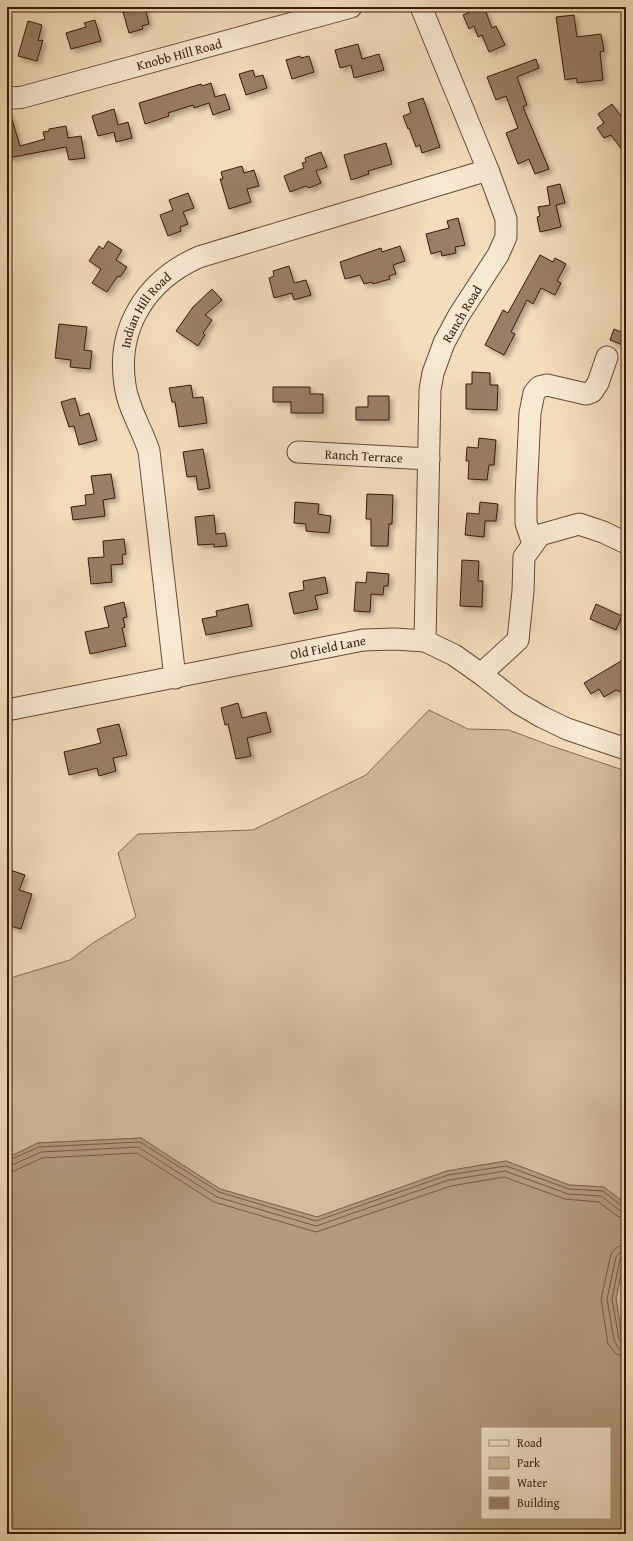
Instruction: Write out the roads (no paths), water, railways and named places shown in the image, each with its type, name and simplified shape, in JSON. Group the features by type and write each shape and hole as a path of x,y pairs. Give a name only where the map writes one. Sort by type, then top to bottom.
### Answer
{"street":[{"name":"Knobb Hill Road","path":"7,97 23,97 351,7"},
{"name":"Ranch Road","path":"421,7 488,170 506,219 506,237 498,255 459,315 439,354 433,373 430,390 425,641"},
{"name":"Indian Hill Road","path":"175,678 149,451 125,385 124,358 128,333 146,295 169,274 199,257 488,170"},
{"path":"533,544 526,523 526,497 530,413 534,393 539,387 547,385 586,394 592,392 598,382 607,358"},
{"name":"Ranch Terrace","path":"298,452 429,459"},
{"path":"482,674 518,640 523,591 524,557 540,535 579,524 603,532 626,543"},
{"name":"Old Field Lane","path":"7,710 364,640 395,638 425,641 454,655 482,674 518,703 542,717 567,729 626,749"}],"water":[{"path":"141,1138 220,1189 317,1217 447,1171 506,1161 569,1185 604,1187 626,1204 626,1251 616,1298 622,1338 626,1345 626,1534 7,1534 7,1158 38,1143"}]}
